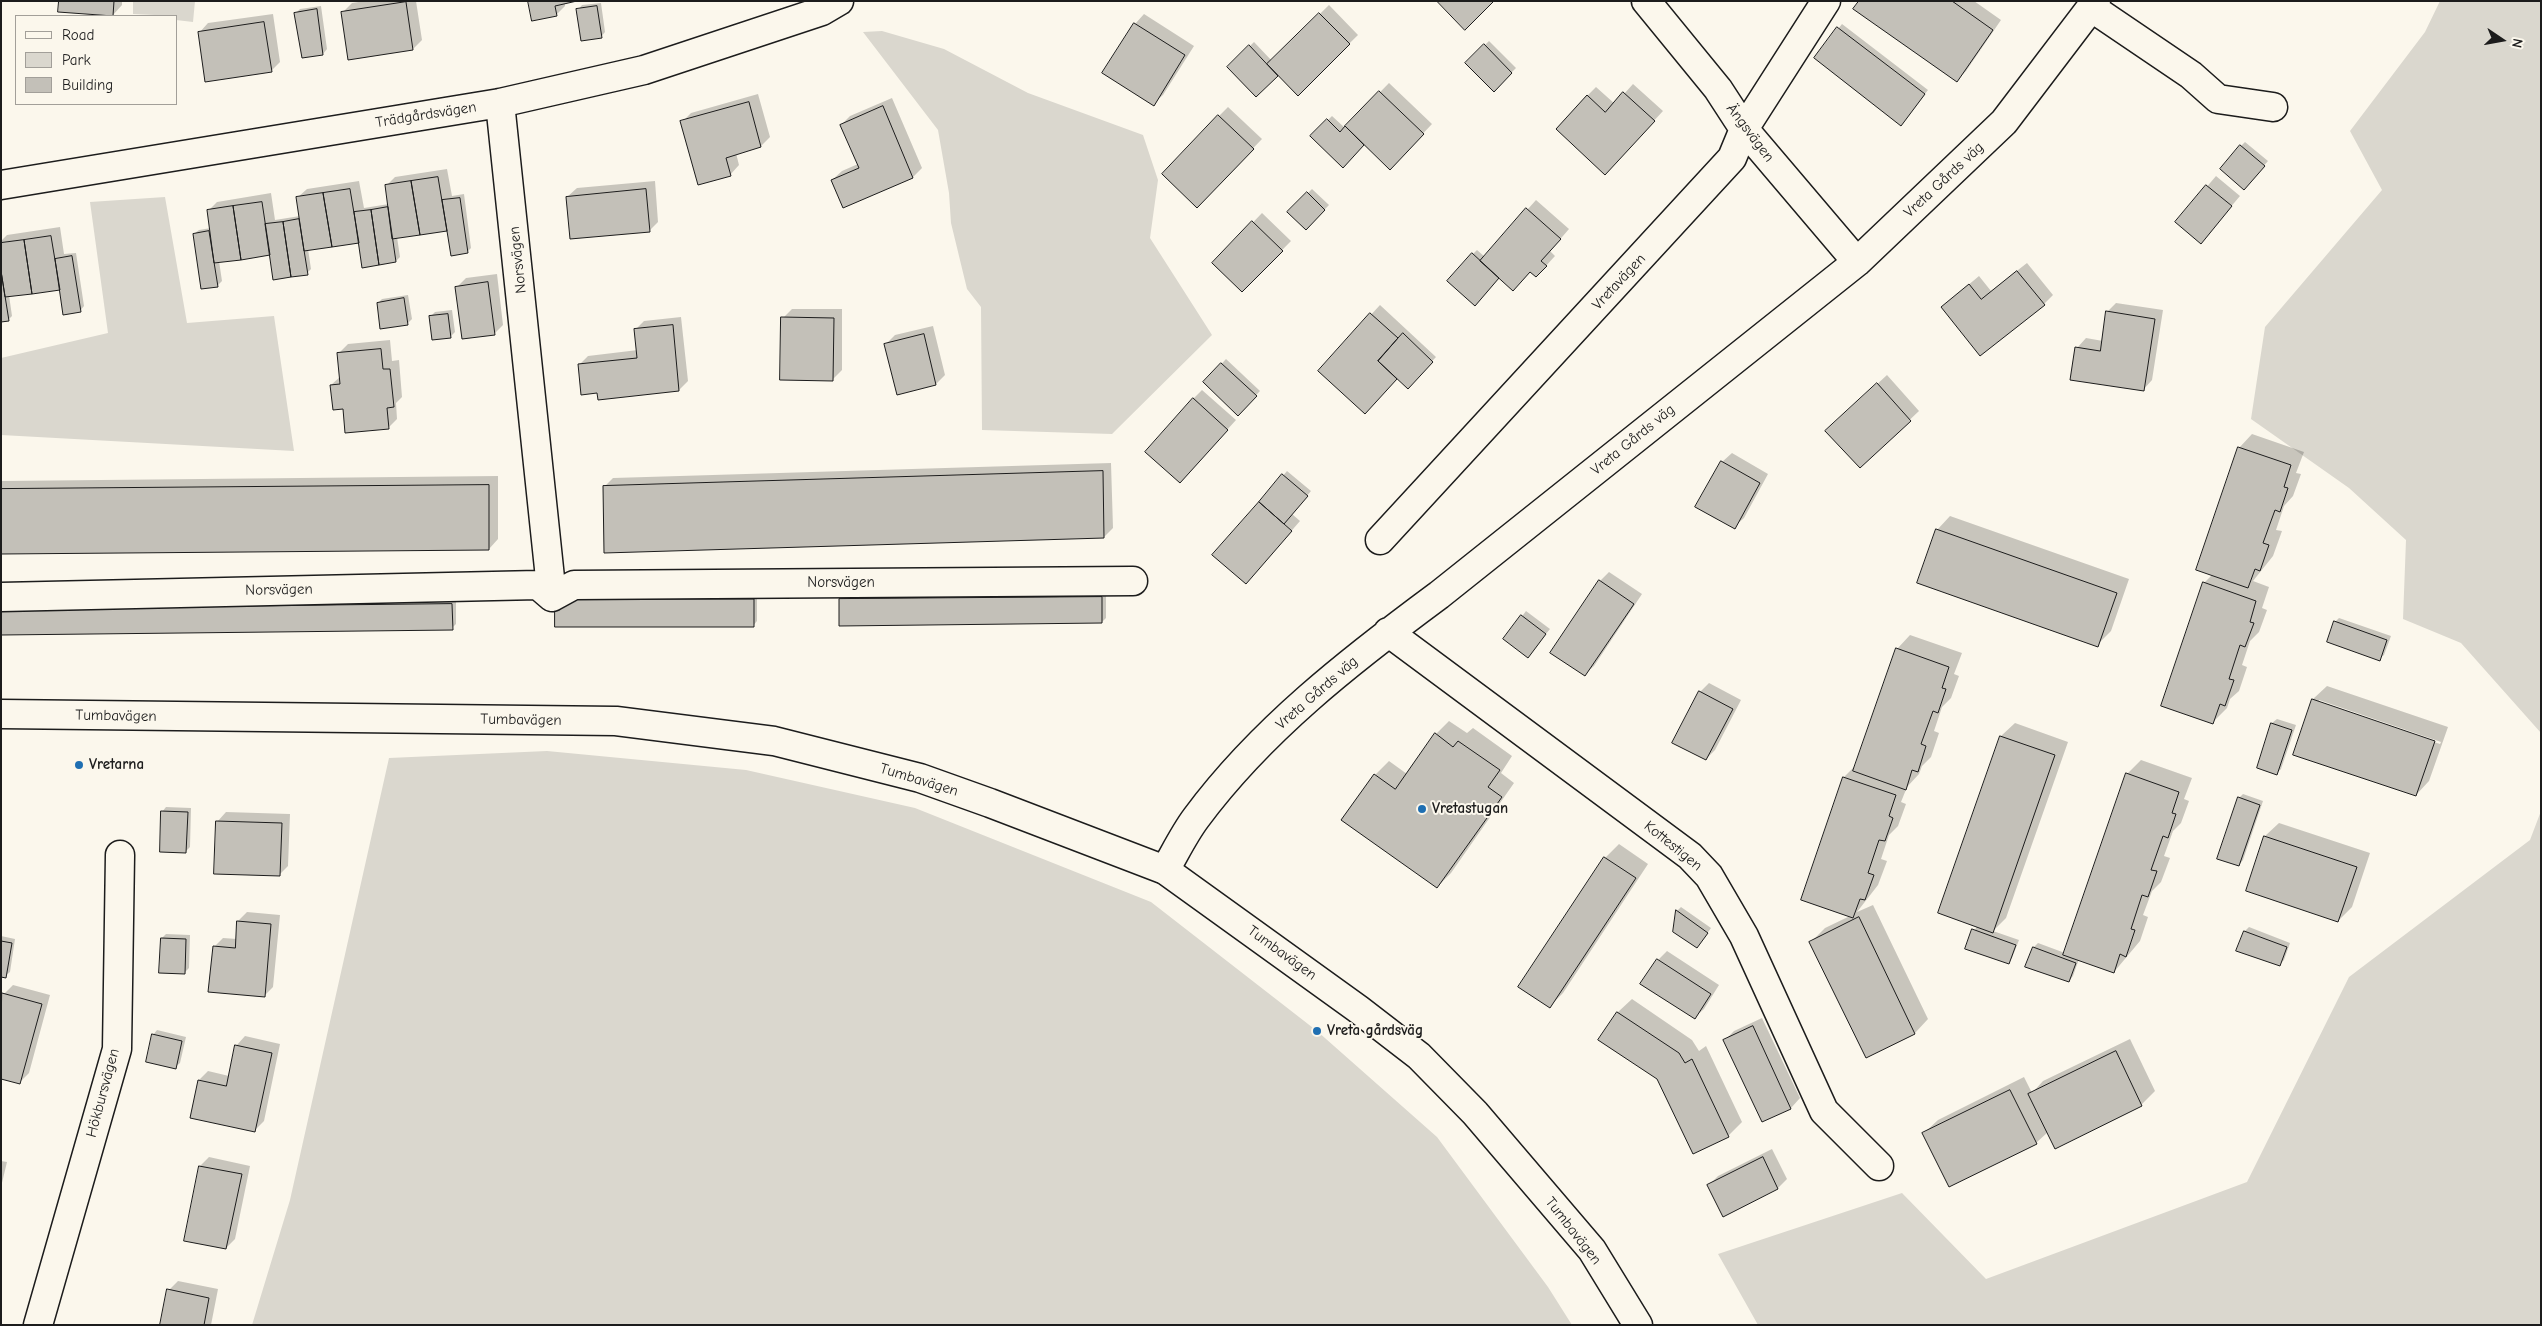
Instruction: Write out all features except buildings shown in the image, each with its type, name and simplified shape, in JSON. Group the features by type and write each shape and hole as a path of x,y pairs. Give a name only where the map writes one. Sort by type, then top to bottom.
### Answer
{"street":[{"name":"Trädgårdsvägen","path":"1,185 500,103 644,70 822,11 839,1"},
{"name":"Ängsvägen","path":"1646,1 1718,90 1744,129 1857,262"},
{"name":"Vretavägen","path":"1380,540 1732,158 1744,129 1826,1"},
{"path":"2094,4 2191,76 2218,99 2273,107"},
{"name":"Vreta Gårds väg","path":"1165,870 1195,819 1238,765 1299,707 1388,632 1439,595 1857,262 2004,122 2094,4"},
{"name":"Norsvägen","path":"500,103 552,597"},
{"name":"Norsvägen","path":"552,597 574,585 1133,581"},
{"name":"Norsvägen","path":"1,597 538,585 552,597"},
{"name":"Kottestigen","path":"1388,632 1690,856 1709,876 1744,936 1824,1111 1878,1166"},
{"name":"Tumbavägen","path":"1,714 616,721 774,741 920,778 1165,870 1358,1009 1419,1056 1475,1113 1592,1250 1638,1325"},
{"name":"Hökbursvägen","path":"38,1325 117,1049 120,855"}],"green space":[{"path":"133,1 195,1 193,22 178,20 178,15 133,14"},
{"path":"2440,1 2541,1 2541,733 2461,643 2403,619 2406,540 2349,488 2251,419 2265,327 2382,190 2350,131 2425,32"},
{"path":"882,31 944,49 1028,93 1143,135 1158,180 1150,238 1212,335 1112,434 982,430 981,307 967,289 951,223 949,193 938,130 863,32"},
{"path":"165,197 187,323 274,316 294,451 1,435 1,358 108,333 90,202"},
{"path":"547,751 746,770 915,808 1151,902 1317,1031 1437,1137 1548,1287 1572,1325 252,1325 290,1200 389,758"},
{"path":"2541,811 2541,1325 1758,1325 1718,1254 1902,1193 1986,1279 2247,1182 2349,977 2530,840"}],"place":[{"name":"Vretarna","path":"79,765"},
{"name":"Vretastugan","path":"1422,809"},
{"name":"Vreta gårdsväg","path":"1317,1031"}]}
